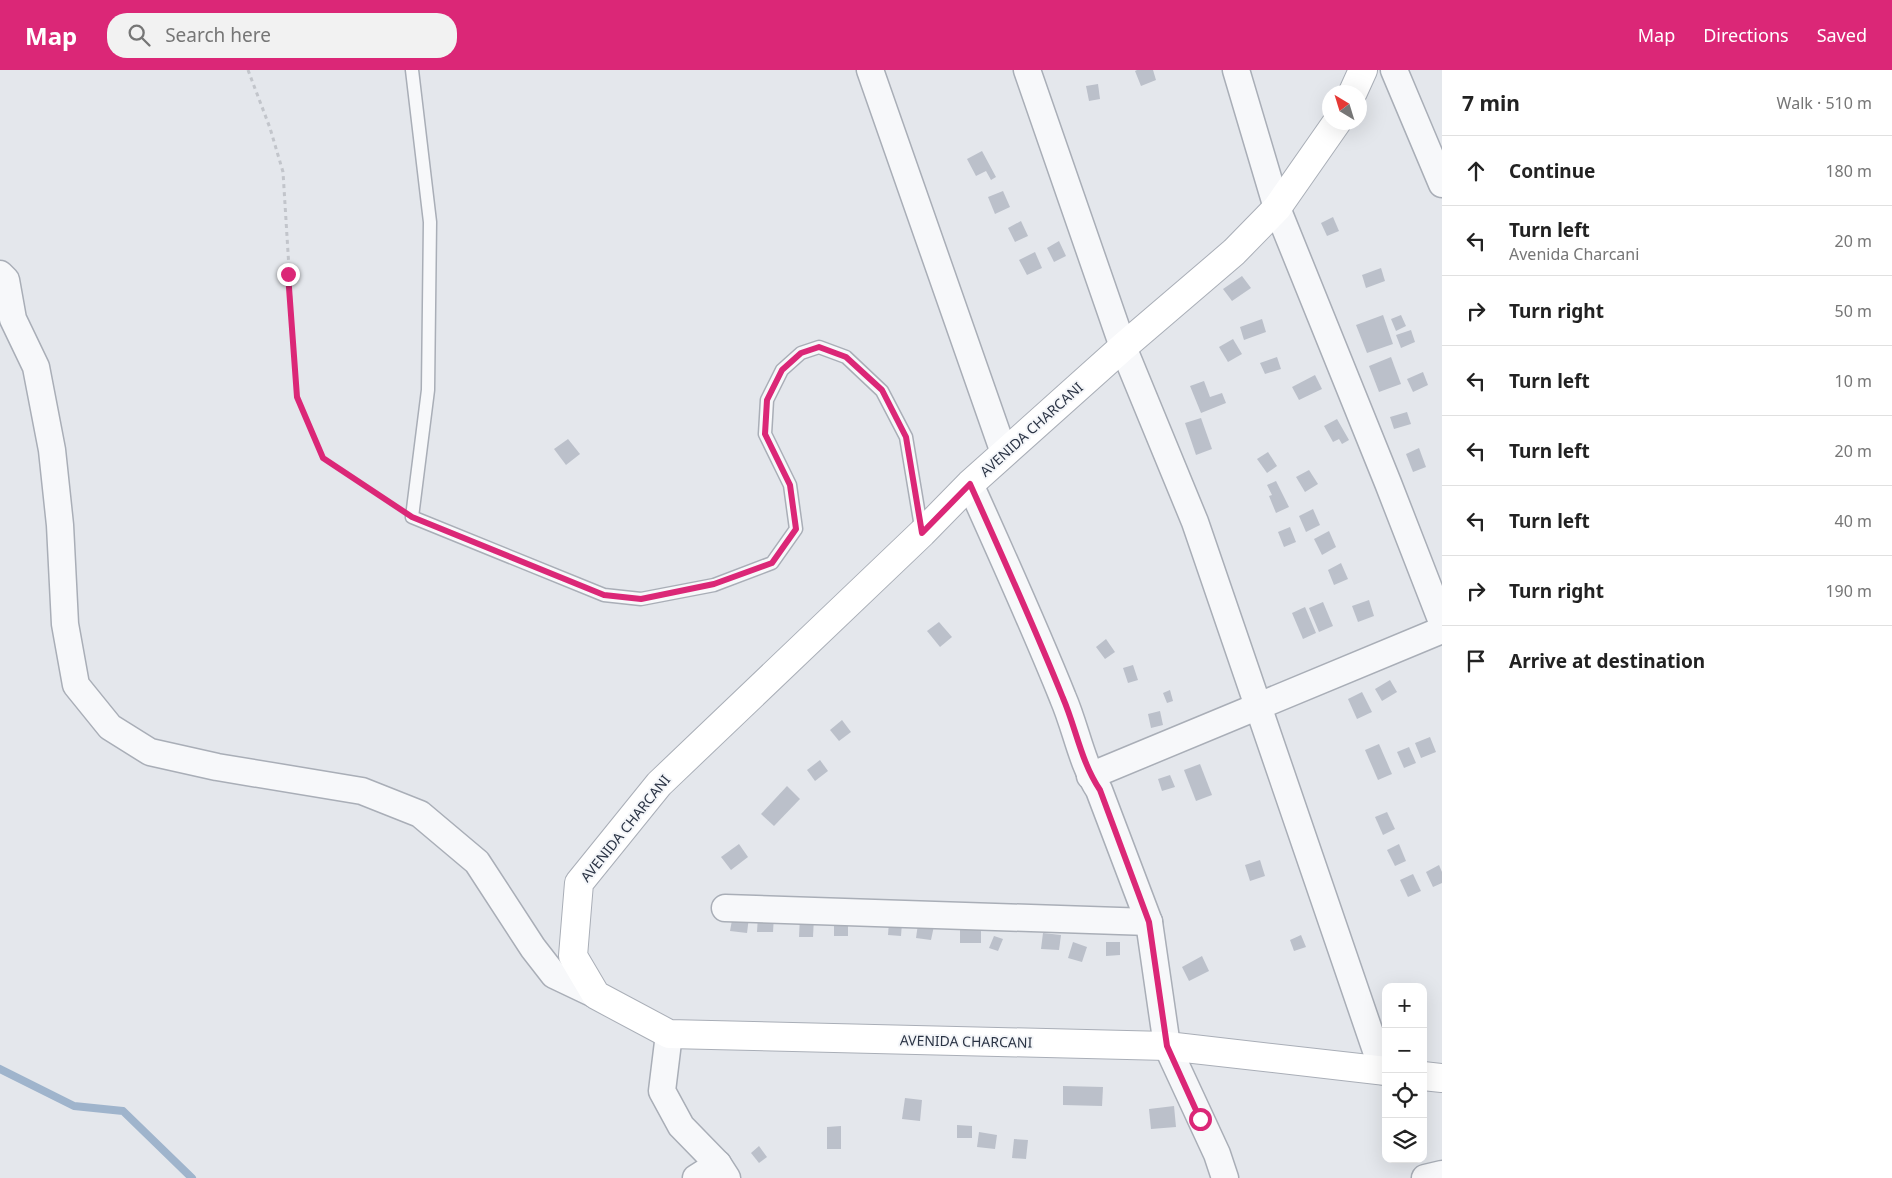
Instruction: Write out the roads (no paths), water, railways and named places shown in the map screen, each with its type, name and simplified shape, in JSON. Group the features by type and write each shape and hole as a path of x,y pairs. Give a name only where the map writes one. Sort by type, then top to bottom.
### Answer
{"main road":[{"path":"1356,85 1363,70"},
{"name":"AVENIDA CHARCANI","path":"1331,130 1276,208 1234,252 1123,347 970,484 922,533 659,784 579,883 573,956 596,995 669,1034 1167,1046 1382,1071"},
{"path":"1427,1076 1442,1078"}],"street":[{"path":"870,70 1004,453"},
{"path":"1027,70 1123,347 1195,522 1382,1062"},
{"path":"1236,70 1276,208 1388,483 1442,622"},
{"path":"1394,70 1442,184"},
{"path":"0,274 6,280 13,319 36,367 52,450 60,525 65,624 76,685 110,727 150,752 217,767 362,791 420,814 477,862 554,975 596,995"},
{"path":"970,484 1057,682 1090,776 1100,790 1149,922 1167,1046 1218,1154 1225,1178"},
{"path":"1090,776 1442,630"},
{"path":"725,908 1149,922"},
{"path":"669,1034 662,1091 681,1126 722,1171 696,1178"},
{"path":"1425,1178 1442,1174"}],"lane":[{"path":"412,70 430,222 428,390 412,517 604,595 641,599 714,584 772,563 796,529 790,485 765,434 767,400 782,370 801,353 819,347 846,357 882,390 906,437 922,533"}],"waterway":[{"path":"0,1069 74,1106 123,1111 192,1178"}]}
